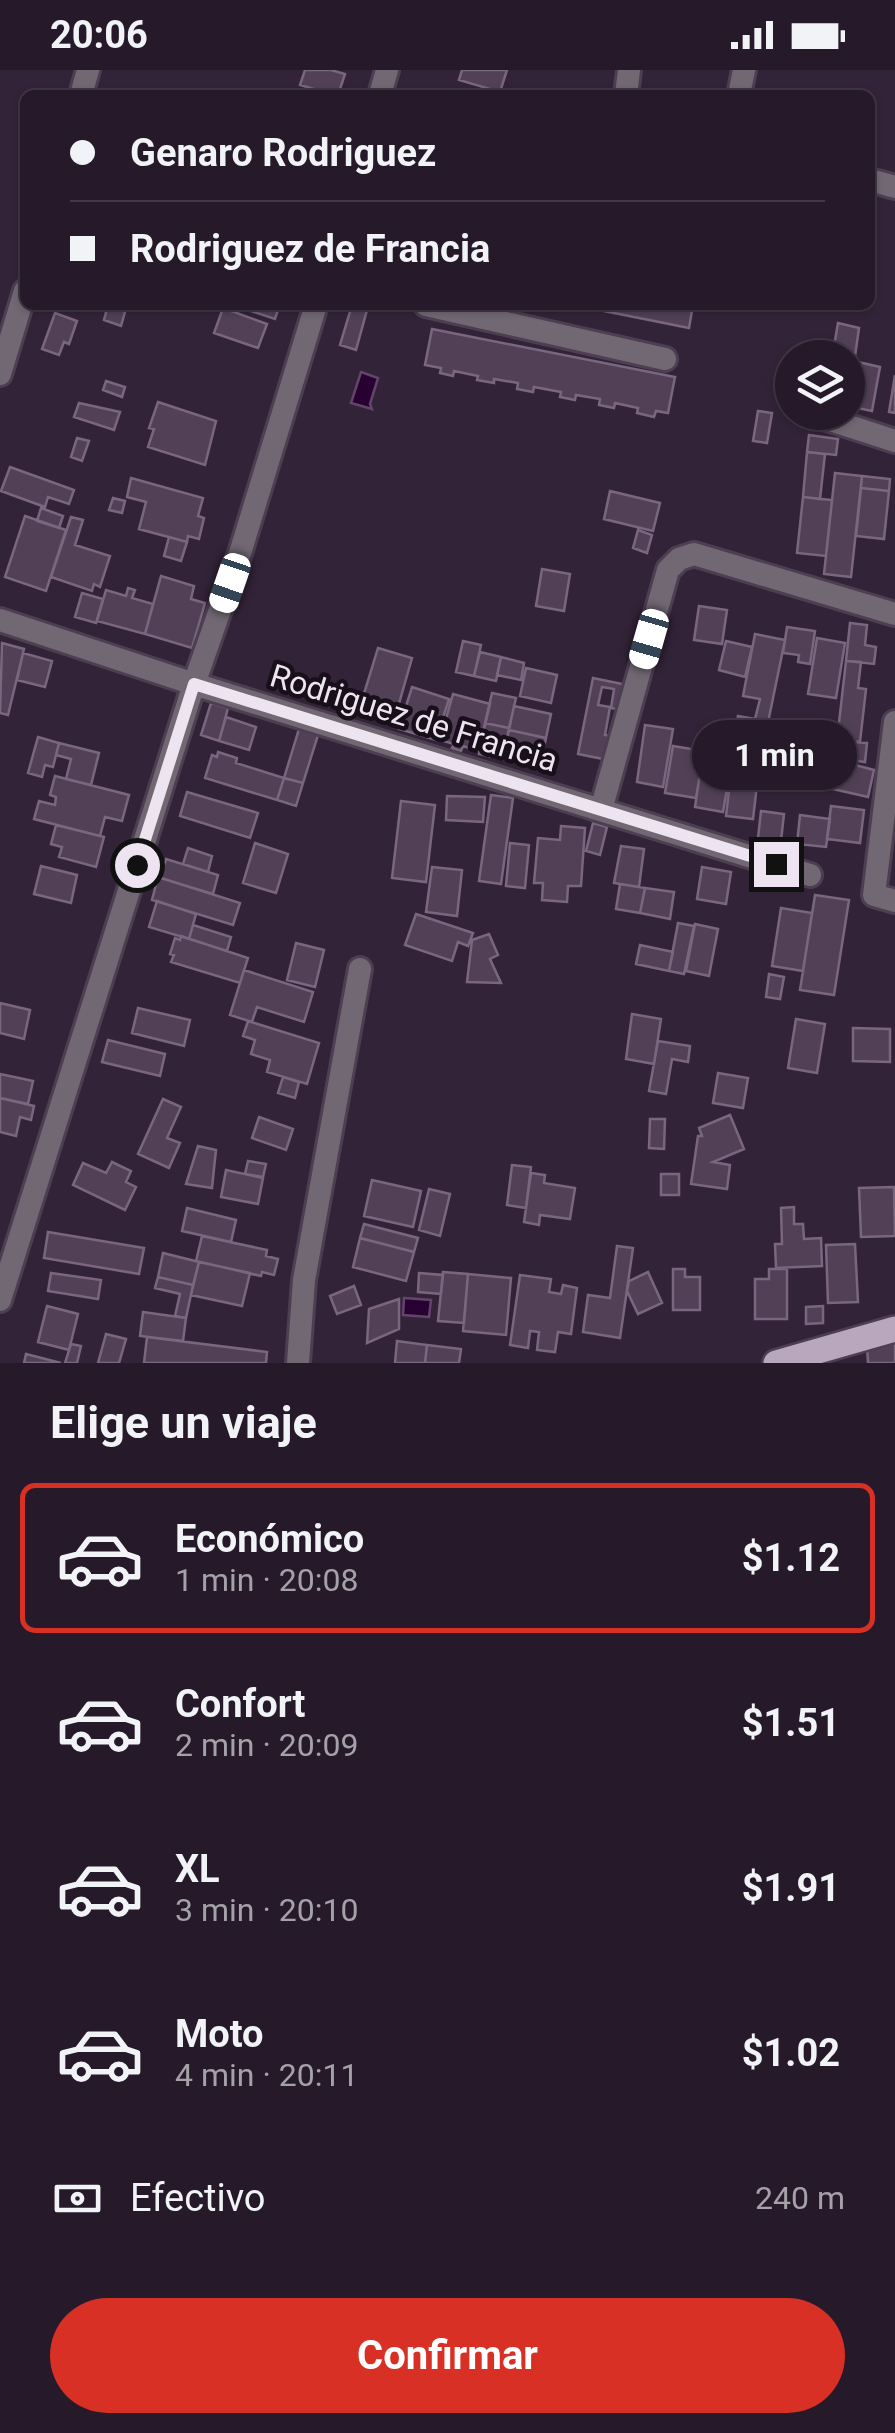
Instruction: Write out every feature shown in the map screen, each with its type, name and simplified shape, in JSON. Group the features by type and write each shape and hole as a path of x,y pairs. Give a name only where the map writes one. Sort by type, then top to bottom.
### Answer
{"main road":[{"path":"776,1363 895,1330"}],"street":[{"path":"0,374 15,304"},
{"path":"0,1300 314,310"},
{"path":"448,310 665,359"},
{"path":"859,430 895,442"},
{"path":"602,810 668,570 679,559 694,554 895,614"},
{"name":"Rodriguez de Francia","path":"0,620 810,875"},
{"path":"885,898 895,722"},
{"path":"298,1363 304,1280 360,970"}],"shaded area":[{"path":"361,372 378,378 372,409 351,403"},
{"path":"404,1298 431,1300 429,1317 403,1315"}],"building":[{"path":"305,70 345,74 340,90 300,85"},
{"path":"462,70 507,70 501,90 459,80"},
{"path":"107,310 126,310 121,326 104,320"},
{"path":"222,310 267,324 258,348 214,333"},
{"path":"248,310 278,310 275,319"},
{"path":"350,310 367,310 356,350 340,345"},
{"path":"599,310 692,310 689,328"},
{"path":"55,313 77,321 69,344 64,342 59,355 42,349"},
{"path":"838,323 859,328 857,340 835,340"},
{"path":"432,329 675,377 668,413 656,411 654,417 637,413 638,408 615,403 614,408 599,405 600,399 576,395 575,400 560,397 561,392 534,387 533,392 517,389 518,383 477,380 478,376 454,371 453,376 440,373 441,368 425,365"},
{"path":"865,364 880,367 872,411 865,410"},
{"path":"895,375 895,413 889,412"},
{"path":"106,381 125,387 122,397 103,390"},
{"path":"158,402 216,421 205,465 148,447 154,429 149,428"},
{"path":"79,403 120,412 114,430 74,417"},
{"path":"758,411 772,413 767,443 753,441"},
{"path":"809,435 838,439 836,455 807,452"},
{"path":"77,438 89,441 82,461 71,457"},
{"path":"807,452 825,454 820,499 803,497"},
{"path":"10,467 74,490 69,504 48,497 45,507 1,491"},
{"path":"835,473 862,476 851,577 824,574"},
{"path":"862,476 890,479 889,491 861,488"},
{"path":"131,478 203,498 198,516 204,518 199,539 188,536 187,542 139,529 146,502 127,497"},
{"path":"861,488 889,491 884,539 856,536"},
{"path":"610,491 660,503 653,531 604,519"},
{"path":"803,497 832,500 826,556 797,553"},
{"path":"113,498 125,501 122,513 109,510"},
{"path":"41,508 63,516 59,528 37,521"},
{"path":"25,516 66,530 46,591 5,577"},
{"path":"71,517 83,520 75,545 110,556 100,587 94,584 92,591 51,577"},
{"path":"638,530 652,535 647,553 633,548"},
{"path":"169,537 187,542 181,561 164,556"},
{"path":"542,569 570,574 564,611 536,606"},
{"path":"161,576 194,586 191,599 205,603 192,648 145,634"},
{"path":"128,588 135,590 132,598 153,604 145,634 97,621 106,590 126,596"},
{"path":"82,593 103,599 96,623 75,617"},
{"path":"699,606 727,610 722,644 694,640"},
{"path":"850,623 867,625 865,645 876,647 874,664 846,661"},
{"path":"787,627 815,631 810,664 798,662 799,655 783,653"},
{"path":"755,634 785,640 765,737 736,731 738,716 755,719 760,699 743,696"},
{"path":"817,638 845,643 836,698 808,694"},
{"path":"463,641 481,645 474,676 456,672"},
{"path":"726,641 752,647 745,677 719,670"},
{"path":"2,643 24,649 8,715 0,713"},
{"path":"378,648 412,658 398,707 363,697"},
{"path":"480,652 501,657 496,681 474,676"},
{"path":"23,653 52,661 45,687 17,680"},
{"path":"501,657 524,663 521,680 497,675"},
{"path":"846,661 861,662 858,688 866,689 860,742 837,740"},
{"path":"526,668 557,675 551,703 520,696"},
{"path":"593,678 627,685 622,710 611,708 614,689 602,687 598,705 610,707 605,735 618,737 613,761 578,754"},
{"path":"412,687 449,699 436,740 399,729"},
{"path":"492,693 516,698 509,728 485,723"},
{"path":"453,694 490,704 479,751 463,746 461,751 440,740"},
{"path":"211,703 228,708 219,741 201,735"},
{"path":"514,706 551,714 546,738 509,730"},
{"path":"226,717 256,727 249,750 219,741"},
{"path":"485,723 509,728 503,759 479,754"},
{"path":"645,725 673,729 663,787 637,782"},
{"path":"299,729 318,735 303,783 284,778"},
{"path":"509,730 546,738 541,761 504,753"},
{"path":"803,732 815,734 812,755 800,753"},
{"path":"38,737 59,743 53,767 45,765 42,777 28,773"},
{"path":"852,742 867,743 865,762 850,760"},
{"path":"59,743 99,753 91,785 66,779 71,759 56,755"},
{"path":"673,746 704,751 696,798 665,793"},
{"path":"218,752 237,758 236,763 284,778 277,800 205,778 212,755 217,757"},
{"path":"733,757 760,760 753,819 726,816"},
{"path":"840,761 874,770 868,797 833,789"},
{"path":"701,766 730,771 723,812 695,807"},
{"path":"55,776 129,795 122,821 105,817 100,836 34,819 39,801 55,805 56,797 50,795"},
{"path":"284,778 303,783 296,806 277,800"},
{"path":"187,792 258,813 250,838 180,816"},
{"path":"491,795 513,798 501,884 479,881"},
{"path":"447,796 485,797 483,822 446,820"},
{"path":"401,801 435,805 426,882 392,878"},
{"path":"831,806 864,810 860,843 827,839"},
{"path":"761,811 784,814 781,841 758,838"},
{"path":"800,815 830,819 826,847 797,844"},
{"path":"593,823 607,827 600,855 586,851"},
{"path":"56,825 104,837 96,867 59,857 62,847 51,844"},
{"path":"561,826 585,828 581,886 568,886 567,902 542,900 543,883 534,883 538,838 560,840"},
{"path":"255,843 288,854 276,893 243,883"},
{"path":"510,843 529,845 525,888 506,886"},
{"path":"621,846 644,849 639,887 614,883"},
{"path":"188,848 212,856 208,872 183,864"},
{"path":"166,859 218,875 213,894 160,878"},
{"path":"41,866 77,875 71,903 34,894"},
{"path":"432,867 462,870 457,916 426,912"},
{"path":"702,867 731,872 726,904 697,899"},
{"path":"158,877 240,903 233,925 152,900"},
{"path":"620,884 645,888 640,913 616,909"},
{"path":"645,888 674,892 670,919 640,913"},
{"path":"815,895 849,900 834,995 800,990"},
{"path":"157,901 196,914 189,939 149,927"},
{"path":"781,908 812,913 803,971 772,966"},
{"path":"416,914 473,933 468,946 458,942 452,961 405,945"},
{"path":"678,923 694,926 684,974 669,971"},
{"path":"695,924 718,929 709,976 686,971"},
{"path":"193,925 231,937 227,951 189,939"},
{"path":"489,934 498,955 490,959 501,983 467,982 472,940"},
{"path":"181,936 248,958 240,983 171,962 175,938 180,940"},
{"path":"296,943 324,950 315,987 287,980"},
{"path":"640,945 673,952 669,971 636,964"},
{"path":"244,970 313,992 304,1022 257,1007 252,1022 230,1015"},
{"path":"769,974 784,977 780,999 766,997"},
{"path":"0,1003 30,1010 24,1039 0,1033"},
{"path":"138,1008 190,1020 184,1046 132,1033"},
{"path":"632,1014 661,1019 654,1064 626,1059"},
{"path":"796,1019 825,1024 817,1073 788,1068"},
{"path":"248,1021 319,1043 307,1084 267,1072 270,1060 251,1054 255,1040 243,1036"},
{"path":"853,1028 890,1029 890,1062 853,1061"},
{"path":"108,1040 165,1054 160,1076 102,1062"},
{"path":"658,1041 690,1046 688,1062 672,1059 666,1094 649,1091"},
{"path":"718,1073 748,1078 743,1108 713,1103"},
{"path":"0,1074 33,1081 28,1104 0,1098"},
{"path":"283,1077 299,1082 295,1098 278,1093"},
{"path":"0,1098 34,1106 31,1120 20,1117 16,1136 0,1132"},
{"path":"163,1099 181,1107 167,1138 180,1143 169,1168 138,1154"},
{"path":"730,1115 744,1149 713,1162 730,1165 727,1189 691,1184 698,1136 702,1136 699,1128"},
{"path":"259,1117 293,1129 286,1150 252,1138"},
{"path":"650,1119 665,1119 664,1149 649,1148"},
{"path":"198,1146 216,1150 212,1188 186,1184"},
{"path":"248,1161 266,1164 263,1177 245,1174"},
{"path":"112,1162 131,1171 126,1182 136,1187 125,1210 73,1185 83,1163 106,1173"},
{"path":"512,1165 531,1167 526,1208 507,1205"},
{"path":"226,1170 263,1178 258,1204 221,1197"},
{"path":"531,1173 545,1175 544,1183 575,1188 570,1219 540,1215 539,1225 524,1222"},
{"path":"661,1174 679,1174 679,1195 661,1195"},
{"path":"372,1180 421,1191 413,1227 364,1216"},
{"path":"894,1187 895,1236 861,1237 859,1188"},
{"path":"429,1189 450,1194 440,1236 419,1230"},
{"path":"794,1207 794,1224 803,1224 804,1239 821,1238 822,1266 776,1268 775,1244 782,1244 781,1208"},
{"path":"187,1208 236,1220 231,1242 182,1231"},
{"path":"364,1224 418,1238 414,1252 360,1238"},
{"path":"48,1232 144,1248 139,1274 44,1258"},
{"path":"202,1236 267,1250 266,1256 278,1259 274,1275 262,1272 261,1276 196,1261"},
{"path":"360,1238 414,1252 406,1281 353,1267"},
{"path":"855,1244 858,1302 828,1303 826,1245"},
{"path":"617,1246 633,1248 620,1338 583,1332 588,1295 610,1298"},
{"path":"163,1253 199,1262 193,1285 158,1277"},
{"path":"199,1262 250,1273 242,1306 191,1295"},
{"path":"673,1269 685,1269 685,1277 700,1277 700,1310 673,1310"},
{"path":"769,1269 787,1269 787,1319 755,1319 755,1279 769,1279"},
{"path":"443,1272 468,1274 464,1323 438,1321"},
{"path":"648,1272 662,1303 638,1314 627,1291 629,1281"},
{"path":"51,1273 101,1280 98,1299 48,1291"},
{"path":"419,1273 443,1275 441,1294 418,1292"},
{"path":"468,1274 511,1278 506,1335 463,1331"},
{"path":"520,1275 551,1279 549,1292 561,1294 563,1285 577,1288 571,1334 558,1332 555,1352 537,1350 539,1332 530,1331 528,1348 510,1345"},
{"path":"158,1277 193,1285 186,1318 175,1316 180,1294 155,1288"},
{"path":"354,1286 361,1305 337,1314 330,1296"},
{"path":"399,1299 399,1329 367,1343 369,1309"},
{"path":"47,1306 78,1314 69,1350 38,1342"},
{"path":"823,1306 823,1323 806,1324 806,1307"},
{"path":"143,1312 186,1318 183,1341 140,1336"},
{"path":"106,1334 126,1339 119,1363 98,1363"},
{"path":"147,1337 267,1352 266,1363 144,1363"},
{"path":"895,1337 895,1363 868,1363 867,1346"},
{"path":"397,1341 427,1345 425,1363 395,1363"},
{"path":"71,1344 81,1346 77,1363 65,1363"},
{"path":"427,1345 461,1349 459,1363 425,1363"},
{"path":"26,1354 61,1363 24,1363"}],"route":[{"path":"137,865 194,684 776,864"}]}
